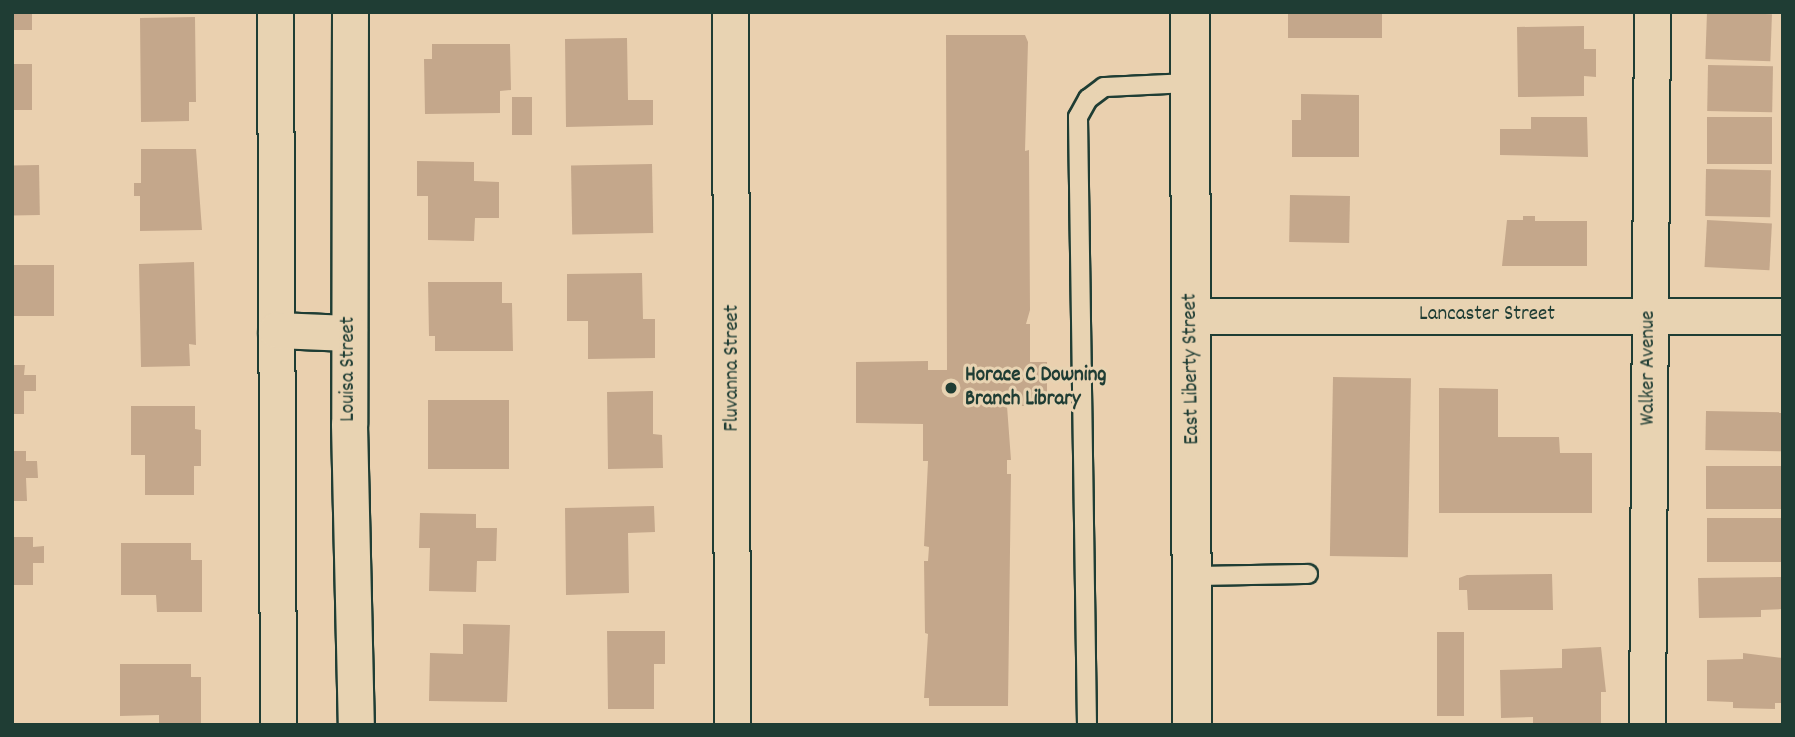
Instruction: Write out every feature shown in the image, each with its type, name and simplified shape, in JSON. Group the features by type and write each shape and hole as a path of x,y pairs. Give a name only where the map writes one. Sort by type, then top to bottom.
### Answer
{"main road":[{"name":"East Liberty Street","path":"1190,12 1194,576 1192,725"}],"street":[{"path":"275,12 278,725"},
{"name":"Louisa Street","path":"350,12 349,333 356,725"},
{"name":"Fluvanna Street","path":"730,12 732,725"},
{"name":"Walker Avenue","path":"1647,725 1652,12"},
{"name":"Lancaster Street","path":"1191,316 1783,316"},
{"path":"276,330 349,333"}],"lane":[{"path":"1087,725 1078,117 1088,99 1104,87 1190,83"},
{"path":"1194,576 1308,574"}],"building":[{"path":"12,12 32,12 32,30 12,30"},
{"path":"1288,12 1382,12 1382,38 1288,38"},
{"path":"1707,12 1772,14 1770,61 1705,59"},
{"path":"195,17 196,102 189,102 189,121 141,122 140,18"},
{"path":"1584,26 1584,49 1596,49 1596,77 1584,76 1584,96 1518,97 1517,27"},
{"name":"Horace C Downing Branch Library","path":"946,35 1025,35 1028,42 1025,151 1029,150 1030,310 1026,324 1030,324 1030,362 1047,362 1047,406 1007,406 1011,460 1007,460 1007,474 1011,474 1008,706 929,706 929,698 924,698 928,634 925,633 924,561 928,561 929,547 924,546 928,461 923,461 923,424 856,423 856,362 928,361 928,370 947,370"},
{"path":"627,38 628,100 653,100 653,125 566,127 565,39"},
{"path":"432,44 510,44 511,90 500,91 500,113 425,114 424,59 432,59"},
{"path":"12,64 32,64 32,110 12,110"},
{"path":"1708,65 1773,66 1772,112 1707,111"},
{"path":"1301,94 1359,95 1359,157 1292,157 1292,120 1301,120"},
{"path":"512,97 532,97 532,135 512,135"},
{"path":"1531,117 1587,117 1588,157 1500,155 1500,129 1531,129"},
{"path":"1707,117 1772,117 1772,164 1707,164"},
{"path":"141,149 196,149 202,230 140,231 140,196 134,196 134,183 141,183"},
{"path":"417,161 474,162 474,181 499,182 499,218 475,218 474,241 428,240 428,196 417,196"},
{"path":"652,164 653,233 572,234 571,165"},
{"path":"12,165 39,165 40,215 13,215"},
{"path":"1706,169 1771,170 1770,217 1705,216"},
{"path":"1290,195 1350,196 1349,243 1289,242"},
{"path":"1523,216 1535,216 1535,221 1587,221 1587,266 1502,266 1507,220 1523,220"},
{"path":"1707,220 1772,223 1769,270 1705,267"},
{"path":"194,262 196,345 189,344 190,366 141,367 139,264"},
{"path":"12,265 54,265 54,316 12,316"},
{"path":"642,273 643,319 655,319 655,358 588,359 588,321 567,321 567,274"},
{"path":"428,282 502,282 502,303 512,303 513,351 435,351 435,336 429,336"},
{"path":"12,365 25,365 24,375 36,375 36,391 24,391 24,414 12,414"},
{"path":"1333,377 1411,378 1408,557 1330,556"},
{"path":"1439,388 1498,389 1498,437 1559,437 1560,453 1592,453 1592,513 1439,513"},
{"path":"653,391 653,434 662,435 663,468 608,469 607,392"},
{"path":"428,400 509,400 509,469 428,469"},
{"path":"131,406 195,406 195,429 201,430 201,466 194,466 194,495 145,495 145,455 131,455"},
{"path":"1706,411 1783,412 1782,451 1705,450"},
{"path":"12,451 26,451 26,461 37,461 38,478 26,478 27,501 12,501"},
{"path":"1706,466 1783,466 1783,509 1706,509"},
{"path":"654,506 655,532 628,533 629,593 566,595 565,508"},
{"path":"420,513 476,514 476,528 497,528 496,561 477,561 476,592 429,591 430,548 419,548"},
{"path":"1707,518 1783,518 1783,562 1707,562"},
{"path":"12,537 33,537 33,547 44,546 44,563 33,563 33,585 12,585"},
{"path":"121,543 191,543 191,560 202,560 202,612 157,612 156,595 121,595"},
{"path":"1552,574 1553,610 1468,610 1467,590 1459,590 1459,578 1467,575"},
{"path":"1782,577 1783,609 1761,610 1761,617 1699,618 1698,578"},
{"path":"463,624 510,625 507,702 429,701 430,653 463,654"},
{"path":"607,631 665,631 665,664 654,664 654,709 608,709"},
{"path":"1437,632 1464,632 1464,716 1437,716"},
{"path":"1601,647 1606,692 1601,692 1601,723 1533,724 1533,717 1501,718 1500,670 1562,668 1562,649"},
{"path":"1743,653 1783,658 1783,703 1775,703 1775,709 1733,708 1733,702 1707,701 1707,660 1743,659"},
{"path":"120,664 191,664 191,677 201,677 201,725 159,725 159,715 120,716"}],"place":[{"name":"Horace C Downing Branch Library","path":"951,388"}]}
